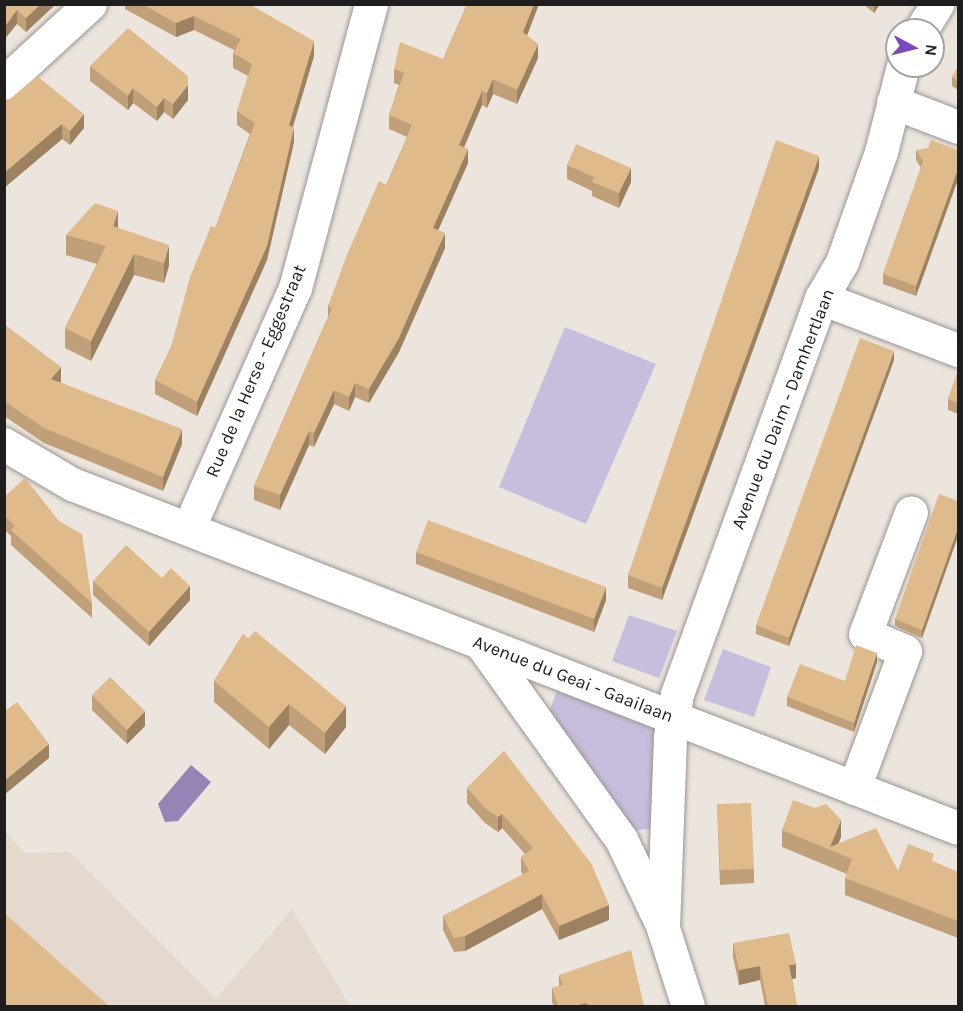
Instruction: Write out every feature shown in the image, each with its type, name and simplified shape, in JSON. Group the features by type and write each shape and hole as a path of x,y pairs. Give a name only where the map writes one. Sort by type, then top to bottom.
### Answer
{"street":[{"path":"4,83 90,4"},
{"name":"Rue de la Herse - Eggestraat","path":"189,527 295,288 371,4"},
{"path":"928,18 937,4"},
{"name":"Avenue du Daim - Damhertlaan","path":"663,928 673,717 821,298 842,262 900,78"},
{"path":"893,102 958,127"},
{"path":"821,298 958,350"},
{"name":"Avenue du Geai - Gaailaan","path":"4,444 72,484 189,527 482,645 958,828"},
{"path":"854,788 905,651 865,634 911,512"},
{"path":"482,645 621,839 663,928 688,1006"}],"shaded area":[{"path":"565,327 656,364 586,524 499,487"},
{"path":"629,615 677,631 659,678 612,661"},
{"path":"723,649 771,667 754,717 704,700"},
{"path":"557,691 657,728 650,829 635,830 548,714"},
{"path":"191,765 211,782 178,821 165,822 158,804"},
{"path":"4,830 25,853 70,852 216,999 292,909 350,1006 5,1006"}],"building":[{"path":"4,4 41,4 26,18 17,10 4,27"},
{"path":"142,4 249,4 314,41 289,125 294,128 267,246 197,402 155,380 171,347 190,277 211,226 215,228 255,123 237,111 252,64 233,53 241,39 194,16 176,23"},
{"path":"467,4 534,4 523,32 538,44 517,90 493,79 487,93 482,91 459,145 468,149 433,228 445,233 399,338 369,389 355,383 349,397 334,390 314,433 309,431 280,495 254,486 332,308 328,306 379,181 386,185 412,125 389,115 404,73 394,69 400,42 443,59"},
{"path":"128,28 188,76 188,85 173,104 164,98 157,107 133,88 128,96 90,66"},
{"path":"958,67 958,81 952,77"},
{"path":"37,76 84,114 70,131 62,124 4,173 4,104"},
{"path":"776,140 819,156 662,588 628,575"},
{"path":"931,140 958,150 958,169 916,286 883,274 923,161 916,150 928,148"},
{"path":"576,144 631,168 619,193 592,182 594,177 567,165"},
{"path":"95,203 118,211 113,226 169,245 164,263 134,254 91,341 65,328 106,246 66,235"},
{"path":"4,324 61,367 51,379 182,429 163,477 44,428 4,401"},
{"path":"860,338 894,351 789,638 756,625"},
{"path":"958,371 958,403 948,399"},
{"path":"25,478 59,521 82,534 92,603 11,530 15,526 4,515 4,497"},
{"path":"939,494 958,501 958,528 922,630 895,619"},
{"path":"428,520 606,587 594,619 416,552"},
{"path":"126,545 162,578 171,568 190,586 149,632 93,581"},
{"path":"255,631 346,706 325,733 289,704 269,727 214,681 243,634 248,639"},
{"path":"856,645 877,653 854,723 787,697 800,664 845,681"},
{"path":"110,677 145,711 127,730 92,695"},
{"path":"17,702 49,744 4,781 4,712"},
{"path":"504,751 591,863 609,905 559,926 542,894 465,936 454,938 443,916 529,871 521,857 533,848 502,814 498,817 485,808 467,788"},
{"path":"793,800 815,808 826,804 841,820 830,847 876,828 898,871 908,844 934,854 932,861 958,872 958,921 845,878 852,859 782,830"},
{"path":"751,803 754,869 720,870 717,804"},
{"path":"4,913 109,1006 4,1006"},
{"path":"789,933 796,964 789,965 797,1006 768,1006 760,966 739,970 733,943"},
{"path":"631,950 644,1006 588,1006 587,1003 558,1006 552,988 563,985 559,975"}]}
